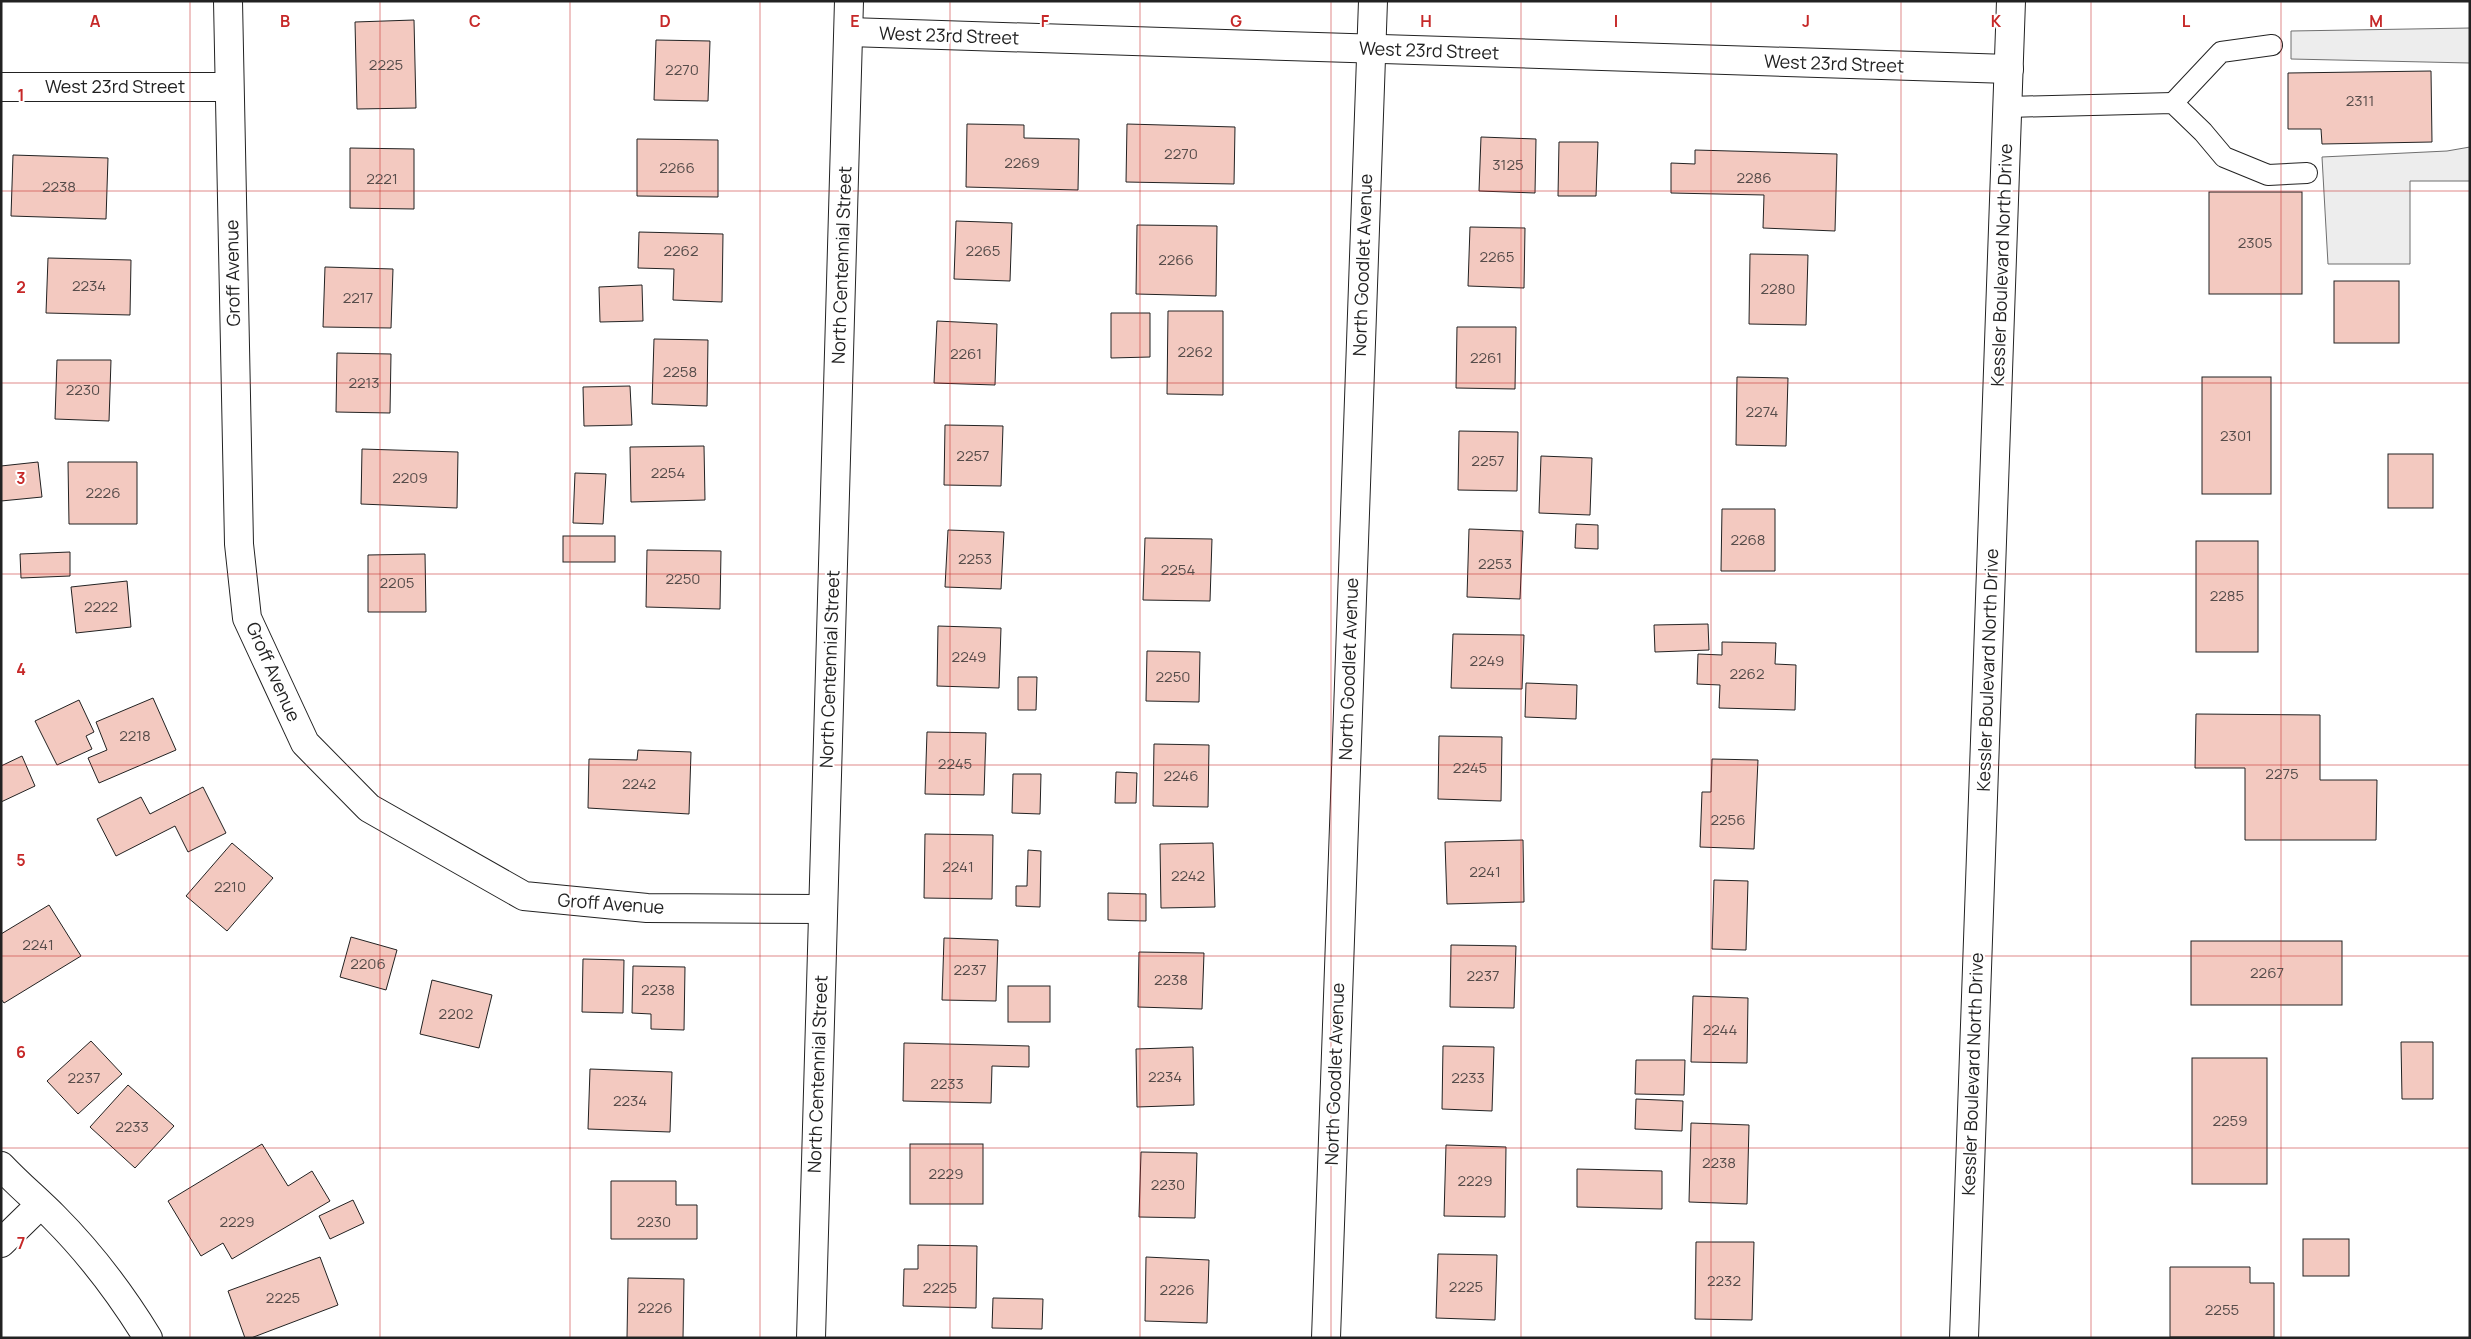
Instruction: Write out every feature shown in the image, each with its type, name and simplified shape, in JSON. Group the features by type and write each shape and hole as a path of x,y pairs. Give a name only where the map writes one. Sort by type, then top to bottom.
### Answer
{"street":[{"name":"Groff Avenue","path":"228,1 228,87 239,544 248,618 305,743 369,808 524,896 647,908 822,909"},
{"name":"North Centennial Street","path":"811,1338 849,1"},
{"name":"North Goodlet Avenue","path":"1326,1338 1372,1"},
{"name":"Kessler Boulevard North Drive","path":"1964,1338 2011,1"},
{"name":"West 23rd Street","path":"849,32 2009,69"},
{"name":"West 23rd Street","path":"1,87 228,87"},
{"path":"1,1166 90,1256 134,1314 148,1338"},
{"path":"1,1243 40,1205"}],"lane":[{"path":"2008,107 2173,103 2221,52 2272,45"},
{"path":"2173,103 2203,132 2224,157 2268,174 2307,173"}],"shaded area":[{"path":"2470,28 2470,63 2291,59 2291,31"},
{"path":"2470,147 2470,181 2410,181 2410,264 2328,264 2322,157 2447,151"}],"building":[{"path":"414,20 416,108 357,109 355,22"},
{"path":"656,40 710,41 708,101 654,100"},
{"path":"2431,71 2432,142 2322,144 2321,129 2288,129 2288,73"},
{"path":"967,124 1024,125 1024,138 1079,139 1078,190 966,187"},
{"path":"1127,124 1235,127 1234,184 1126,182"},
{"path":"1481,137 1536,139 1535,193 1479,191"},
{"path":"637,139 718,140 718,197 637,196"},
{"path":"1559,142 1598,142 1596,196 1558,196"},
{"path":"350,148 414,149 414,209 350,208"},
{"path":"1695,150 1837,154 1835,231 1763,228 1764,195 1671,193 1671,163 1695,164"},
{"path":"13,155 108,158 106,219 11,216"},
{"path":"2209,192 2302,192 2302,294 2209,294"},
{"path":"956,221 1012,223 1010,281 954,279"},
{"path":"1137,225 1217,226 1216,296 1136,294"},
{"path":"1470,227 1525,228 1524,288 1468,286"},
{"path":"639,232 723,234 722,302 673,300 674,269 638,268"},
{"path":"1750,254 1808,255 1806,325 1749,324"},
{"path":"48,258 131,260 130,315 46,313"},
{"path":"325,267 393,269 391,328 323,327"},
{"path":"2334,281 2399,281 2399,343 2334,343"},
{"path":"642,285 643,321 600,322 599,287"},
{"path":"1168,311 1223,311 1223,395 1167,394"},
{"path":"1111,313 1150,313 1150,357 1111,358"},
{"path":"937,321 997,324 995,385 934,383"},
{"path":"1457,327 1516,327 1515,389 1456,388"},
{"path":"654,339 708,340 707,406 652,404"},
{"path":"337,353 391,354 390,413 336,412"},
{"path":"57,360 111,360 109,421 55,419"},
{"path":"1737,377 1788,378 1786,446 1736,445"},
{"path":"2202,377 2271,377 2271,494 2202,494"},
{"path":"630,386 632,425 584,426 583,387"},
{"path":"945,425 1003,426 1001,486 944,485"},
{"path":"1459,431 1518,432 1517,491 1458,490"},
{"path":"704,446 705,500 631,502 630,447"},
{"path":"362,449 458,452 457,508 361,504"},
{"path":"2388,454 2433,454 2433,508 2388,508"},
{"path":"1541,456 1592,458 1590,515 1539,513"},
{"path":"38,462 42,497 1,501 1,466"},
{"path":"68,462 137,462 137,524 69,524"},
{"path":"575,473 606,474 603,524 573,523"},
{"path":"1722,509 1775,509 1775,571 1721,571"},
{"path":"1576,524 1598,525 1598,549 1575,548"},
{"path":"1469,529 1523,531 1520,599 1467,597"},
{"path":"948,530 1004,532 1001,589 945,587"},
{"path":"563,536 615,536 615,562 563,562"},
{"path":"1145,538 1212,539 1210,601 1143,600"},
{"path":"2196,541 2258,541 2258,652 2196,652"},
{"path":"647,550 721,551 720,609 646,607"},
{"path":"70,552 70,576 21,578 20,554"},
{"path":"425,554 426,612 368,612 368,555"},
{"path":"127,581 131,627 76,633 71,587"},
{"path":"1708,624 1709,650 1655,652 1654,625"},
{"path":"938,626 1001,628 999,688 937,686"},
{"path":"1453,634 1524,635 1522,689 1451,688"},
{"path":"1722,642 1776,643 1775,664 1796,665 1795,710 1719,708 1720,685 1697,684 1698,654 1722,655"},
{"path":"1147,651 1200,652 1199,702 1146,701"},
{"path":"1018,677 1037,677 1036,710 1018,710"},
{"path":"1526,683 1577,685 1576,719 1525,717"},
{"path":"153,698 176,750 99,783 88,758 107,750 96,722"},
{"path":"79,700 94,732 86,736 92,749 57,765 35,721"},
{"path":"2196,714 2320,715 2320,780 2377,780 2376,840 2245,840 2245,768 2195,768"},
{"path":"927,732 986,733 984,795 925,794"},
{"path":"1439,736 1502,737 1501,801 1438,799"},
{"path":"1154,744 1209,745 1208,807 1153,806"},
{"path":"638,750 691,752 689,814 588,808 589,759 637,760"},
{"path":"22,756 35,786 1,802 1,766"},
{"path":"1712,759 1758,760 1754,849 1700,847 1702,792 1711,792"},
{"path":"1116,772 1137,773 1136,803 1115,803"},
{"path":"1013,774 1041,774 1040,814 1012,813"},
{"path":"203,787 226,833 188,852 175,826 116,856 97,819 141,797 150,814"},
{"path":"925,834 993,835 992,899 924,898"},
{"path":"1523,840 1524,902 1447,904 1445,842"},
{"path":"232,843 273,878 227,931 186,896"},
{"path":"1213,843 1215,907 1161,908 1160,844"},
{"path":"1028,850 1041,851 1040,907 1016,906 1016,886 1027,886"},
{"path":"1714,880 1748,881 1746,950 1712,949"},
{"path":"1108,893 1146,894 1146,921 1108,920"},
{"path":"49,905 81,956 4,1003 1,999 1,934"},
{"path":"351,937 397,950 386,990 340,977"},
{"path":"944,938 998,940 996,1001 942,1000"},
{"path":"2191,941 2342,941 2342,1005 2191,1005"},
{"path":"1451,945 1516,946 1514,1008 1450,1007"},
{"path":"1139,952 1204,953 1202,1009 1138,1007"},
{"path":"583,959 624,960 623,1013 582,1012"},
{"path":"633,966 685,967 684,1030 651,1029 651,1014 632,1013"},
{"path":"432,980 492,995 479,1048 420,1034"},
{"path":"1008,986 1050,986 1050,1022 1008,1022"},
{"path":"1693,996 1748,998 1747,1063 1691,1062"},
{"path":"91,1041 122,1074 78,1114 47,1081"},
{"path":"2401,1042 2433,1042 2433,1099 2402,1099"},
{"path":"904,1043 1029,1046 1029,1067 992,1066 991,1103 903,1101"},
{"path":"1443,1046 1494,1047 1492,1111 1442,1109"},
{"path":"1193,1047 1194,1105 1137,1107 1136,1049"},
{"path":"2192,1058 2267,1058 2267,1184 2192,1184"},
{"path":"1636,1060 1685,1060 1684,1095 1635,1094"},
{"path":"590,1069 672,1072 670,1132 588,1129"},
{"path":"128,1085 174,1126 135,1168 90,1127"},
{"path":"1636,1099 1683,1101 1682,1131 1635,1129"},
{"path":"1691,1123 1749,1125 1747,1204 1689,1202"},
{"path":"262,1144 288,1186 312,1171 330,1201 232,1259 223,1243 201,1256 168,1201"},
{"path":"910,1144 983,1144 983,1204 910,1204"},
{"path":"1446,1145 1506,1147 1505,1217 1444,1216"},
{"path":"1141,1152 1197,1153 1195,1218 1139,1217"},
{"path":"1577,1169 1662,1171 1662,1209 1577,1207"},
{"path":"611,1181 676,1181 676,1205 697,1205 697,1239 611,1239"},
{"path":"353,1200 364,1223 330,1239 319,1216"},
{"path":"2303,1239 2349,1239 2349,1276 2303,1276"},
{"path":"1696,1242 1754,1242 1752,1320 1695,1319"},
{"path":"918,1245 977,1246 976,1308 903,1306 904,1269 918,1269"},
{"path":"1438,1254 1497,1255 1495,1320 1436,1318"},
{"path":"320,1257 338,1305 251,1338 245,1338 228,1291"},
{"path":"1146,1257 1209,1260 1207,1323 1145,1321"},
{"path":"2170,1267 2250,1267 2250,1283 2274,1283 2274,1337 2170,1337"},
{"path":"628,1278 684,1279 683,1338 627,1338"},
{"path":"993,1298 1043,1299 1042,1329 992,1328"}]}
